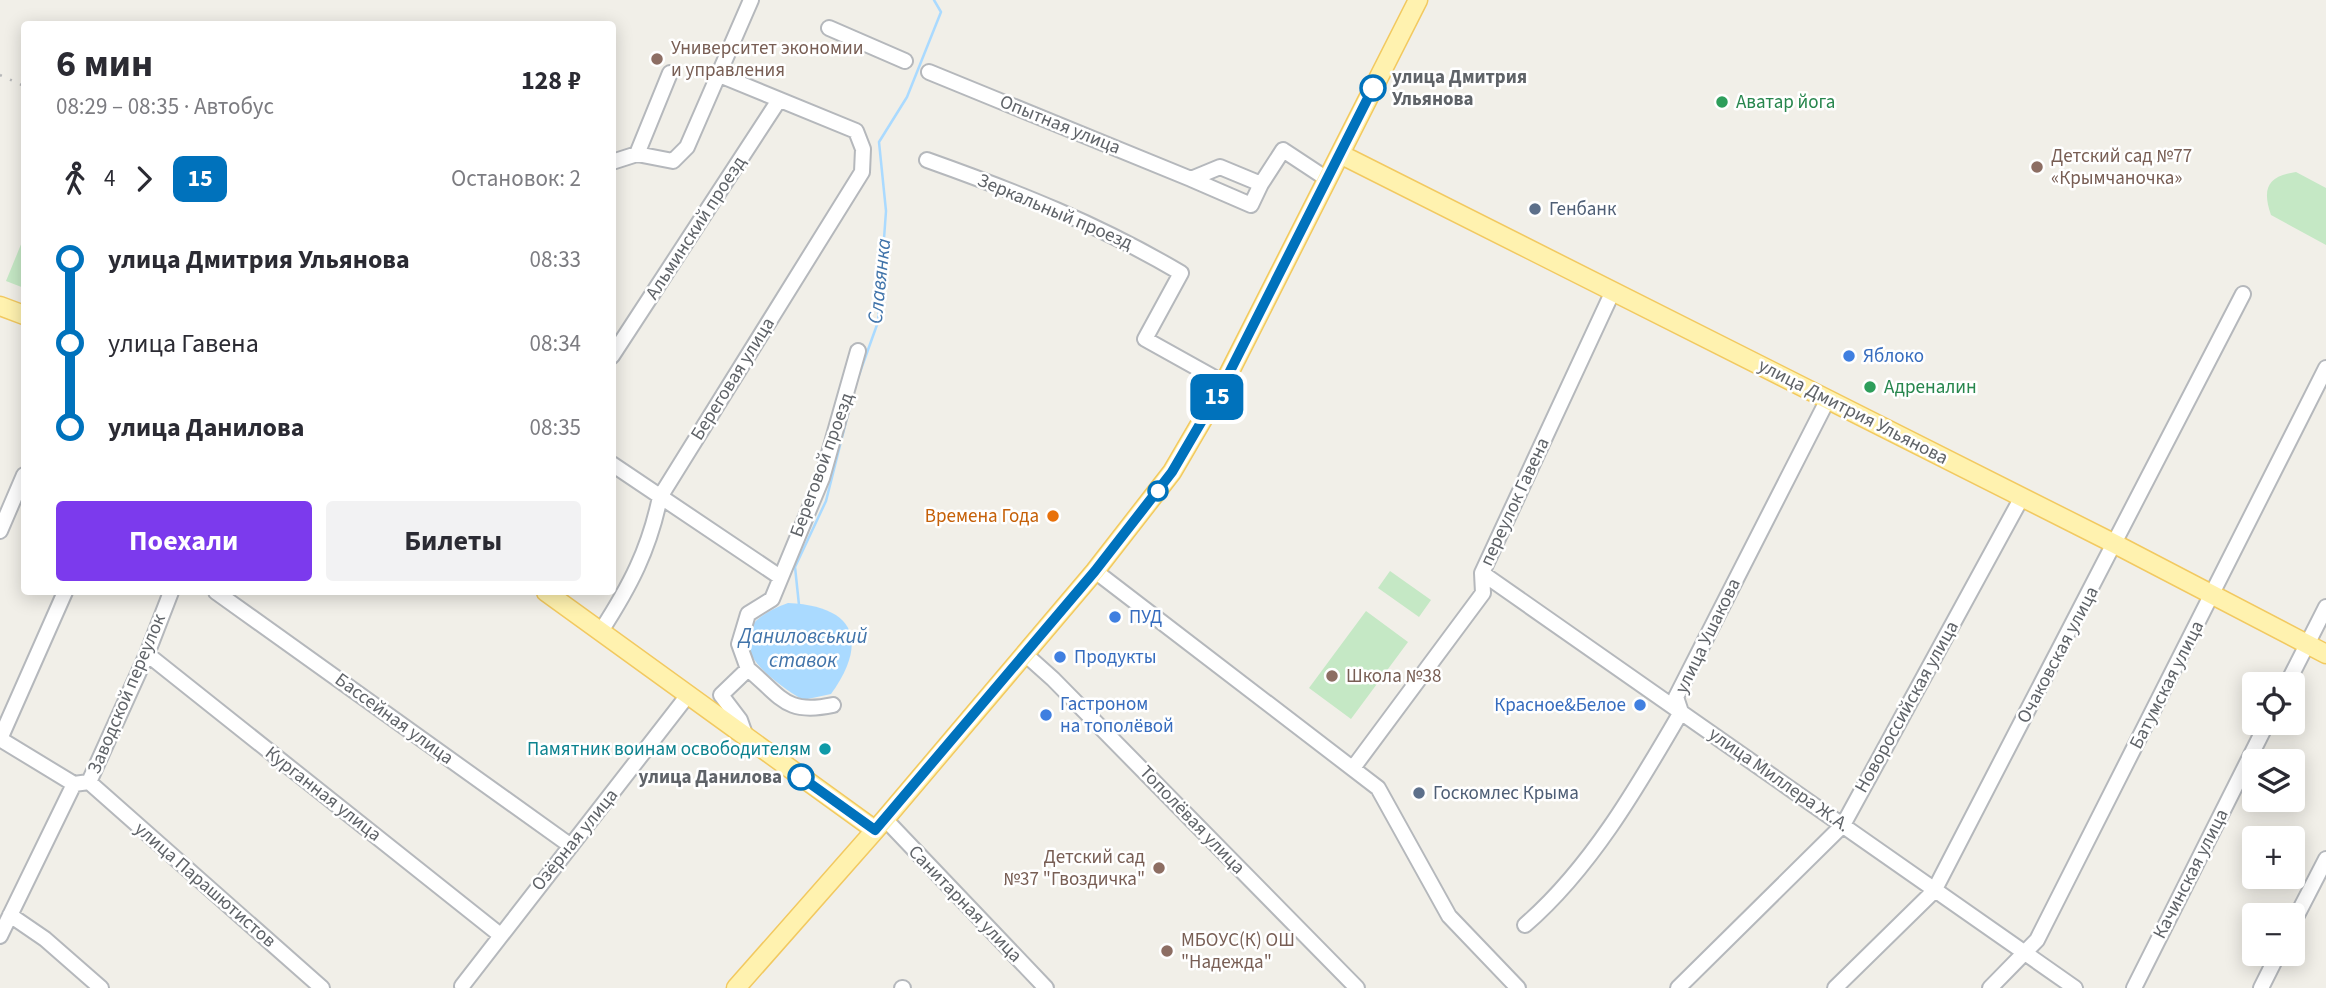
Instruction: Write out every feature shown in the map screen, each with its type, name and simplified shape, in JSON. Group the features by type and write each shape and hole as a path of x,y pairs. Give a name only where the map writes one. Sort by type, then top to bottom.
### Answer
{"main road":[{"path":"736,988 880,825 1025,654 1095,571 1172,472 1224,383 1418,0"},
{"name":"улица Дмитрия Ульянова","path":"1340,154 2115,544 2326,654"},
{"path":"0,306 21,314"},
{"path":"550,595 746,737 880,825"}],"street":[{"path":"616,161 637,154 673,161 681,157 751,0"},
{"path":"829,28 905,61"},
{"name":"Опытная улица","path":"929,72 1251,205 1283,150 1327,179"},
{"path":"637,154 670,73"},
{"path":"717,74 779,100"},
{"name":"Береговая улица","path":"601,631 636,575 652,537 660,497 862,172 863,149 856,131 779,100"},
{"name":"Альминский проезд","path":"616,350 779,100"},
{"name":"Зеркальный проезд","path":"927,160 1023,194 1119,236 1181,273 1145,339 1224,383"},
{"path":"1191,179 1220,167 1261,184"},
{"name":"переулок Гавена","path":"1353,768 1483,593 1482,573 1613,291"},
{"name":"Очаковская улица","path":"1835,988 1934,891 2243,294"},
{"name":"Береговой проезд","path":"748,669 739,644 748,614 772,598 822,478 853,379 858,351"},
{"name":"Батумская улица","path":"1990,988 2037,940 2326,368"},
{"name":"улица Ушакова","path":"1525,925 1564,887 1642,779 1681,712 1676,697 1828,399"},
{"path":"616,467 780,577"},
{"path":"0,531 21,482"},
{"name":"Новороссийская улица","path":"1678,988 1843,825 2022,497"},
{"path":"1095,571 1378,788 1449,916 1518,988"},
{"name":"улица Миллера Ж.А.","path":"1482,573 2076,988"},
{"path":"0,739 64,595"},
{"name":"Заводской переулок","path":"0,936 82,783 146,654 169,595"},
{"name":"Бассейная улица","path":"220,595 571,846"},
{"path":"2293,672 2326,607"},
{"name":"Курганная улица","path":"146,654 499,934"},
{"name":"Тополёвая улица","path":"1025,654 1038,664 1357,988"},
{"path":"746,737 740,720 721,695 748,669 795,708 809,710 832,705"},
{"name":"Озёрная улица","path":"462,986 499,934 688,695"},
{"name":"Качинская улица","path":"2134,988 2261,735"},
{"name":"улица Парашютистов","path":"0,739 82,783 322,988"},
{"name":"Санитарная улица","path":"880,825 1046,988"},
{"path":"2303,903 2326,859"},
{"path":"10,915 46,939 102,988"},
{"path":"2261,988 2272,966"}],"green space":[{"path":"2296,172 2326,188 2326,245 2271,215 2267,198 2269,185 2279,177"},
{"path":"21,244 21,287 6,281"},
{"path":"1390,571 1431,600 1419,617 1378,588"},
{"path":"1366,611 1408,642 1351,719 1309,688"}],"water":[{"name":"Даниловський ставок","path":"788,603 828,611 841,619 849,630 852,643 850,658 831,694 803,700 771,677 758,665 750,652 747,639 752,626 765,614"}],"waterway":[{"name":"Славянка","path":"799,605 795,567 826,501 855,386 878,322 886,211 879,142 907,97 941,12 934,0"}],"railway":[{"path":"0,75 21,85"}],"bus line":[{"name":"15","path":"801,777 875,830 1095,571 1172,472 1212,404 1373,88"}],"place":[{"name":"Университет экономии и управления","path":"657,59"},
{"name":"улица Дмитрия Ульянова","path":"1373,88"},
{"name":"Аватар йога","path":"1722,102"},
{"name":"Детский сад №77 «Крымчаночка»","path":"2037,167"},
{"name":"Генбанк","path":"1535,209"},
{"name":"Яблоко","path":"1849,356"},
{"name":"Адреналин","path":"1870,387"},
{"name":"Времена Года","path":"1053,516"},
{"name":"ПУД","path":"1115,617"},
{"name":"Продукты","path":"1060,657"},
{"name":"Школа №38","path":"1332,676"},
{"name":"Красное&Белое","path":"1640,705"},
{"name":"Гастроном на тополёвой","path":"1046,715"},
{"name":"Памятник воинам освободителям","path":"825,749"},
{"name":"улица Данилова","path":"801,777"},
{"name":"Госкомлес Крыма","path":"1419,793"},
{"name":"Детский сад №37 \"Гвоздичка\"","path":"1159,868"},
{"name":"МБОУС(К) ОШ \"Надежда\"","path":"1167,951"}]}
